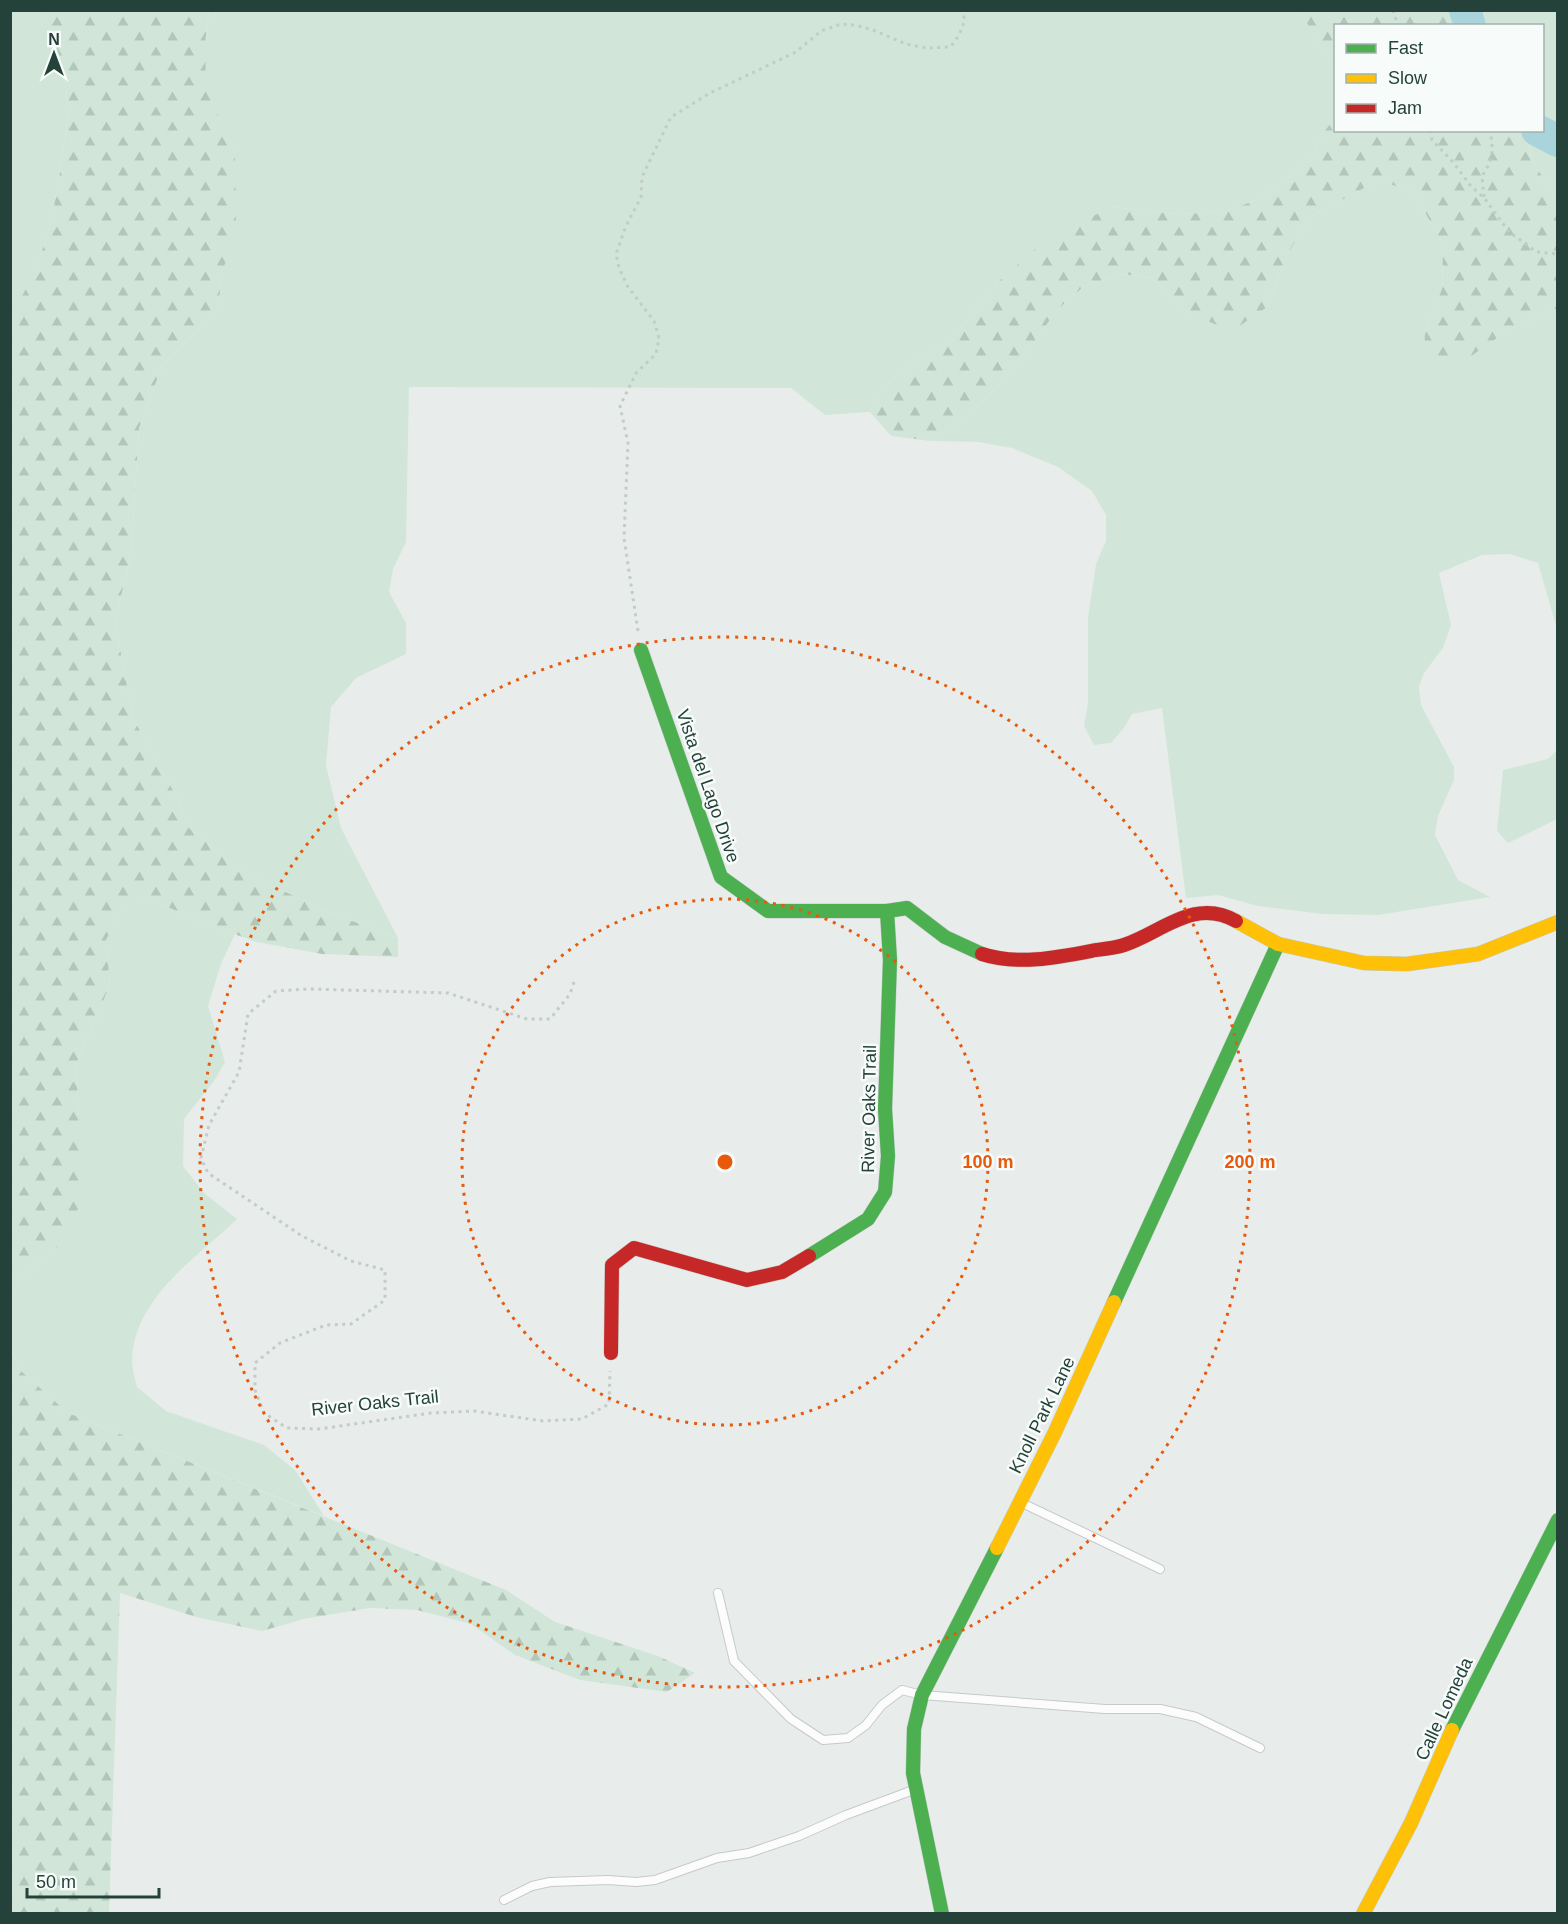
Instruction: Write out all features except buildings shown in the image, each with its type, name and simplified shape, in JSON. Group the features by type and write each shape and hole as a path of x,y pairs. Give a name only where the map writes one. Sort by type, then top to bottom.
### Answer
{"street":[{"name":"Vista del Lago Drive","path":"641,651 721,877 768,911 907,908 945,937 984,955 1008,959 1055,958 1124,945 1183,916 1204,913 1228,916 1278,944 1364,963 1407,963 1478,954 1557,922"},
{"name":"River Oaks Trail","path":"611,1353 612,1265 634,1248 747,1280 782,1272 868,1219 885,1191 888,1156 885,1109 890,960 887,910"},
{"name":"Knoll Park Lane","path":"942,1914 913,1773 914,1729 922,1695 1055,1432 1278,944"},
{"name":"Calle Lomeda","path":"1363,1914 1410,1823 1463,1707 1557,1520"}],"lane":[{"path":"1020,1502 1160,1569"},
{"path":"718,1593 734,1661 791,1719 823,1740 848,1738 866,1725 882,1705 902,1690 922,1695 1105,1709 1160,1709 1196,1717 1260,1748"},
{"path":"504,1900 532,1886 550,1882 655,1880 717,1858 749,1853 800,1836 846,1815 916,1789"}],"path":[{"path":"641,651 624,538 628,443 620,406 636,373 656,354 658,338 654,321 628,287 619,268 616,254 626,226 641,197 642,177 670,117 710,93 796,52 815,36 841,24 873,30 906,44 944,49 950,47 960,33 965,18 963,10"},
{"path":"1430,132 1432,140 1453,162 1470,185 1485,199 1509,232 1537,252 1557,254"},
{"path":"1485,199 1482,176 1491,163 1490,132"},
{"name":"River Oaks Trail","path":"574,982 570,994 550,1019 527,1019 448,993 309,989 276,991 248,1014 239,1072 209,1125 201,1158 208,1173 302,1236 351,1261 386,1270 385,1300 351,1324 326,1325 280,1343 255,1363 255,1390 264,1413 287,1428 319,1429 431,1413 474,1411 543,1421 582,1419 609,1404 611,1353"}],"green space":[{"path":"11,11 41,11 60,58 68,108 57,192 47,235 41,256 23,296 11,314"},
{"path":"41,11 209,11 205,43 206,88 235,153 236,228 223,270 217,312 162,366 139,428 131,554 115,622 133,718 176,796 189,828 239,870 328,912 398,938 398,957 322,954 257,942 200,922 153,900 126,902 106,940 110,985 76,1064 79,1116 79,1207 60,1245 20,1279 11,1299 10,314 32,276 47,235 57,192 68,108 60,58"},
{"path":"209,11 1300,11 1334,67 1334,118 1322,135 1310,162 1259,199 1224,212 1176,214 1112,207 997,283 950,342 915,361 882,389 870,412 825,415 791,388 409,387 406,542 393,569 389,592 406,623 406,654 356,678 331,707 326,765 341,828 398,938 328,912 239,870 189,828 176,796 133,718 115,622 131,554 139,428 162,366 217,312 223,270 235,153 205,89 205,43"},
{"path":"1300,11 1491,11 1495,24 1334,24 1334,67"},
{"path":"1491,11 1557,11 1557,196 1554,195 1533,162 1524,132 1544,132 1544,24 1495,24"},
{"path":"1334,118 1334,132 1524,132 1533,162 1554,195 1557,196 1557,309 1507,331 1471,356 1424,357 1425,331 1442,289 1443,244 1414,193 1379,180 1310,217 1286,257 1267,307 1232,331 1190,314 1152,278 1123,274 1083,287 1057,310 1029,349 993,391 964,419 930,441 891,436 870,412 882,389 915,361 950,342 997,283 1049,237 1112,207 1176,214 1224,212 1259,199 1310,162 1322,135"},
{"path":"1379,180 1414,193 1443,244 1442,289 1425,331 1471,355 1507,331 1557,309 1557,629 1538,563 1510,554 1482,555 1439,573 1451,625 1443,648 1424,673 1419,687 1421,705 1454,767 1454,780 1438,816 1435,835 1458,880 1490,897 1378,915 1322,914 1258,906 1218,895 1186,898 1162,708 1132,714 1111,743 1094,745 1084,726 1088,703 1088,617 1096,564 1106,541 1106,515 1092,491 1058,467 1012,448 978,442 930,441 964,419 993,391 1029,349 1057,310 1083,287 1123,274 1152,278 1190,314 1267,307 1286,257 1310,217"},
{"path":"1557,739 1557,819 1508,843 1497,831 1503,770 1548,759 1556,751"},
{"path":"153,900 200,922 235,934 221,964 208,1006 225,1062 214,1081 184,1119 183,1166 204,1193 237,1219 170,1280 144,1317 136,1337 132,1360 137,1387 166,1411 264,1445 295,1470 324,1516 68,1413 21,1371 11,1348 11,1299 20,1279 60,1245 79,1116 76,1064 110,985 106,940 126,901"},
{"path":"11,1348 21,1371 68,1413 506,1590 555,1622 658,1656 695,1673 667,1692 580,1680 515,1655 471,1624 417,1610 370,1608 304,1619 262,1631 196,1617 120,1593 109,1913 11,1913"}],"waterway":[{"path":"1465,10 1469,24"},
{"path":"1541,132 1558,141"}],"traffic: fast":[{"path":"641,650 721,877 768,911 887,911 907,908 945,937 982,954"},
{"path":"809,1256 868,1219 885,1192 888,1156 885,1109 890,960 887,911"},
{"path":"1114,1302 1278,944"},
{"path":"1452,1730 1558,1520"},
{"path":"942,1914 913,1773 914,1729 922,1695 997,1548"}],"traffic: slow":[{"path":"1236,921 1278,944 1364,963 1407,964 1478,954 1558,922"},
{"path":"997,1548 1055,1432 1114,1302"},
{"path":"1363,1914 1411,1823 1452,1730"}],"traffic: jam":[{"path":"982,954 996,958 1024,960 1054,958 1124,945 1192,915 1206,913 1221,915 1236,921"},
{"path":"611,1353 612,1265 634,1248 747,1280 782,1272 809,1256"}]}
